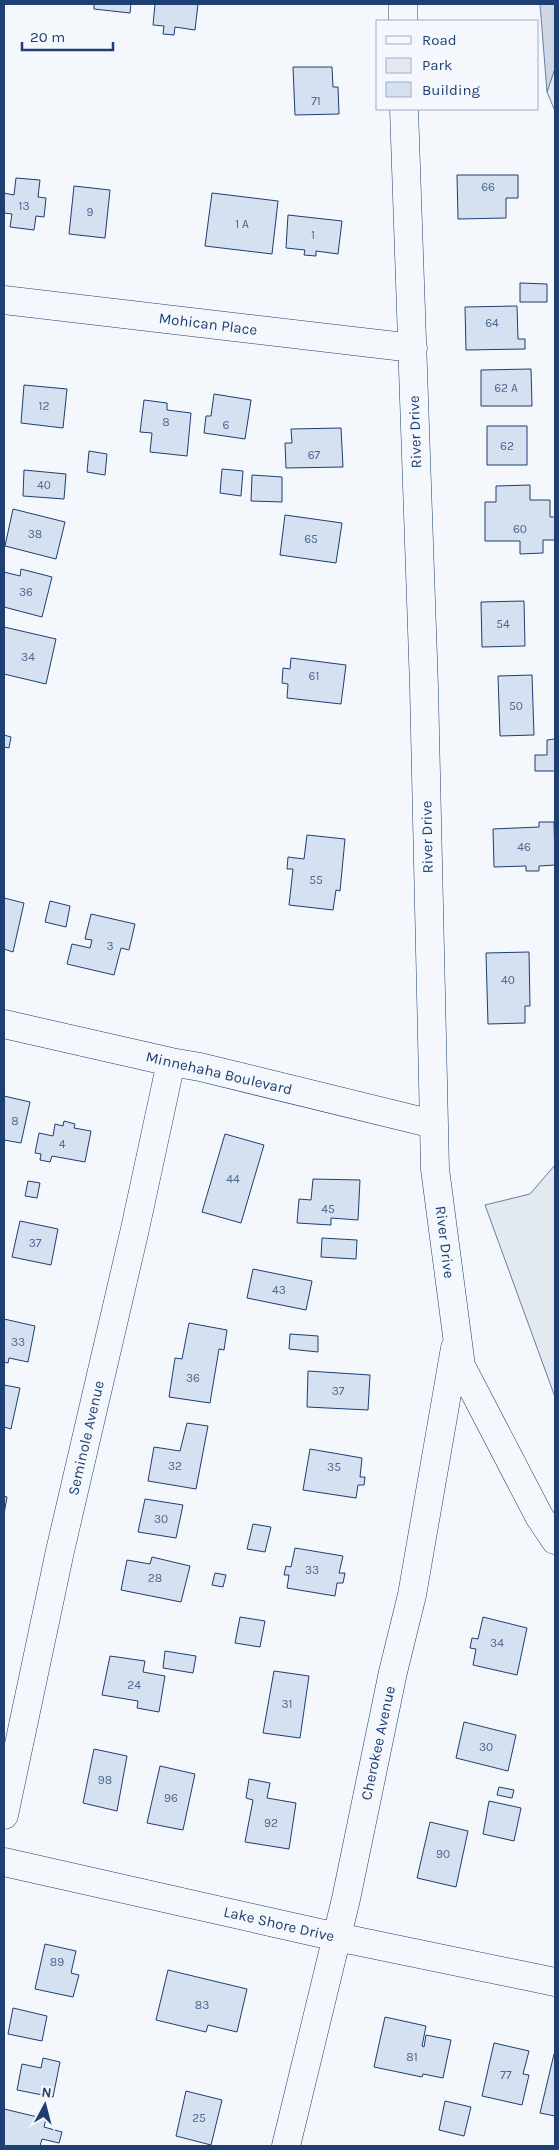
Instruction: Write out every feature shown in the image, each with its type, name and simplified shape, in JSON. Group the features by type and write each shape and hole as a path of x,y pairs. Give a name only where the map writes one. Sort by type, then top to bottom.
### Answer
{"street":[{"path":"403,4 404,20"},
{"name":"River Drive","path":"404,110 424,687 433,1124 436,1170 461,1366 539,1516 555,1540"},
{"name":"Mohican Place","path":"4,300 413,348"},
{"name":"Minnehaha Boulevard","path":"4,1024 200,1067 433,1124"},
{"name":"Seminole Avenue","path":"4,1815 60,1551 135,1229 171,1062"},
{"name":"Cherokee Avenue","path":"286,2146 346,1899 393,1672 412,1595 457,1337"},
{"name":"Lake Shore Drive","path":"4,1862 337,1937 555,1982"}],"green space":[{"path":"555,68 555,111 547,92"},
{"path":"555,1165 555,1397 485,1205 530,1194"}],"shaded area":[{"path":"540,4 555,4 555,68 547,92"}],"building":[{"path":"94,4 131,4 130,13 94,9"},
{"path":"155,4 198,4 195,30 175,27 174,35 163,34 164,26 153,25"},
{"path":"293,67 332,67 333,87 338,87 339,114 295,115"},
{"path":"457,175 518,175 518,198 506,198 506,218 458,219"},
{"path":"16,178 40,180 38,197 46,198 44,217 36,216 34,230 10,227 12,214 4,213 4,193 14,195"},
{"path":"74,186 110,190 105,238 69,234"},
{"path":"212,193 278,201 272,254 205,246"},
{"path":"288,215 342,221 338,254 316,251 316,256 304,255 305,250 286,248"},
{"path":"520,283 547,284 547,302 520,302"},
{"path":"517,306 518,339 525,339 525,349 466,350 465,307"},
{"path":"531,369 532,406 481,406 481,370"},
{"path":"24,385 67,389 63,428 21,423"},
{"path":"214,394 251,400 245,439 204,433 206,416 211,416"},
{"path":"144,400 167,403 167,410 191,413 187,456 150,452 152,433 140,432"},
{"path":"487,426 527,426 527,465 487,465"},
{"path":"341,428 343,467 286,468 285,443 292,443 291,429"},
{"path":"89,451 107,454 105,475 87,472"},
{"path":"222,469 243,471 241,496 220,493"},
{"path":"24,470 66,474 64,499 23,496"},
{"path":"252,475 282,477 282,502 251,501"},
{"path":"530,485 530,500 550,500 550,517 555,517 555,540 543,540 543,553 520,554 520,541 485,541 485,502 496,502 496,486"},
{"path":"13,509 65,522 56,559 5,546"},
{"path":"285,515 342,523 336,563 280,555"},
{"path":"21,569 52,577 42,617 4,607 4,572 20,576"},
{"path":"524,601 525,646 482,647 481,602"},
{"path":"4,627 56,639 46,684 4,674"},
{"path":"291,658 346,665 341,704 287,698 288,684 282,683 283,668 290,669"},
{"path":"532,675 534,735 500,736 498,676"},
{"path":"4,735 11,737 9,748 4,747"},
{"path":"555,739 555,771 535,771 535,755 547,755 547,740"},
{"path":"539,822 554,822 555,865 539,866 539,871 526,871 526,866 494,867 493,829 539,827"},
{"path":"307,835 345,839 340,891 336,890 333,910 289,905 293,869 287,869 288,857 304,859"},
{"path":"4,898 24,903 13,952 4,949"},
{"path":"50,901 70,906 66,927 45,922"},
{"path":"91,914 135,924 129,950 121,948 114,975 67,964 72,944 90,948 92,940 85,939"},
{"path":"529,952 530,1006 525,1006 525,1023 488,1024 486,953"},
{"path":"4,1096 30,1102 21,1143 4,1140"},
{"path":"64,1121 75,1124 74,1128 91,1131 85,1162 52,1156 50,1162 40,1160 41,1154 35,1153 39,1133 53,1136 55,1124 63,1126"},
{"path":"225,1134 264,1145 241,1223 202,1212"},
{"path":"313,1179 360,1180 358,1220 331,1218 331,1225 297,1223 299,1199 311,1200"},
{"path":"28,1181 40,1183 37,1198 25,1196"},
{"path":"20,1221 58,1229 51,1265 12,1257"},
{"path":"322,1238 357,1240 356,1259 321,1257"},
{"path":"253,1269 312,1281 306,1310 247,1298"},
{"path":"4,1319 35,1326 28,1362 9,1358 8,1363 4,1362"},
{"path":"189,1323 227,1330 224,1350 219,1349 210,1403 169,1397 175,1358 182,1359"},
{"path":"290,1334 318,1336 318,1352 289,1349"},
{"path":"308,1371 370,1375 368,1410 307,1407"},
{"path":"4,1385 20,1388 11,1429 4,1427"},
{"path":"187,1423 208,1426 196,1489 148,1481 154,1447 180,1451"},
{"path":"310,1449 362,1458 360,1477 365,1477 364,1485 358,1485 356,1498 303,1490"},
{"path":"4,1496 7,1497 4,1514"},
{"path":"145,1499 183,1505 176,1538 138,1532"},
{"path":"253,1524 271,1527 265,1552 247,1549"},
{"path":"295,1548 343,1556 339,1573 345,1573 343,1583 337,1583 335,1596 287,1588 289,1575 284,1575 286,1566 291,1567"},
{"path":"152,1557 190,1566 181,1602 121,1590 127,1560 150,1564"},
{"path":"215,1573 226,1575 223,1587 212,1585"},
{"path":"240,1617 265,1621 260,1647 235,1643"},
{"path":"483,1617 527,1628 517,1675 473,1665 476,1649 470,1648 472,1638 478,1639"},
{"path":"165,1651 196,1656 193,1673 163,1668"},
{"path":"110,1656 145,1661 143,1672 165,1676 159,1712 137,1708 138,1701 102,1695"},
{"path":"274,1671 309,1676 300,1738 263,1733"},
{"path":"464,1722 516,1735 508,1771 456,1758"},
{"path":"94,1749 127,1756 117,1811 83,1803"},
{"path":"160,1766 195,1774 183,1830 147,1823"},
{"path":"249,1779 270,1783 267,1798 296,1803 289,1849 245,1842 253,1800 246,1798"},
{"path":"499,1787 514,1790 512,1798 497,1795"},
{"path":"489,1801 521,1808 514,1841 483,1834"},
{"path":"430,1822 468,1831 456,1887 417,1878"},
{"path":"45,1944 76,1951 71,1973 79,1975 73,1997 35,1989"},
{"path":"168,1970 247,1989 237,2032 208,2025 206,2032 156,2020"},
{"path":"13,2008 47,2016 42,2041 8,2034"},
{"path":"385,2017 426,2026 422,2046 424,2047 426,2035 451,2040 443,2078 423,2074 422,2077 374,2067"},
{"path":"494,2043 529,2051 523,2074 529,2075 522,2105 482,2096"},
{"path":"555,2054 555,2116 540,2113"},
{"path":"43,2058 60,2062 53,2097 17,2090 22,2064 41,2068"},
{"path":"186,2091 222,2100 211,2145 176,2136"},
{"path":"445,2101 471,2107 464,2136 439,2130"},
{"path":"4,2109 46,2119 44,2127 62,2132 59,2143 42,2139 40,2146 4,2146"}]}
